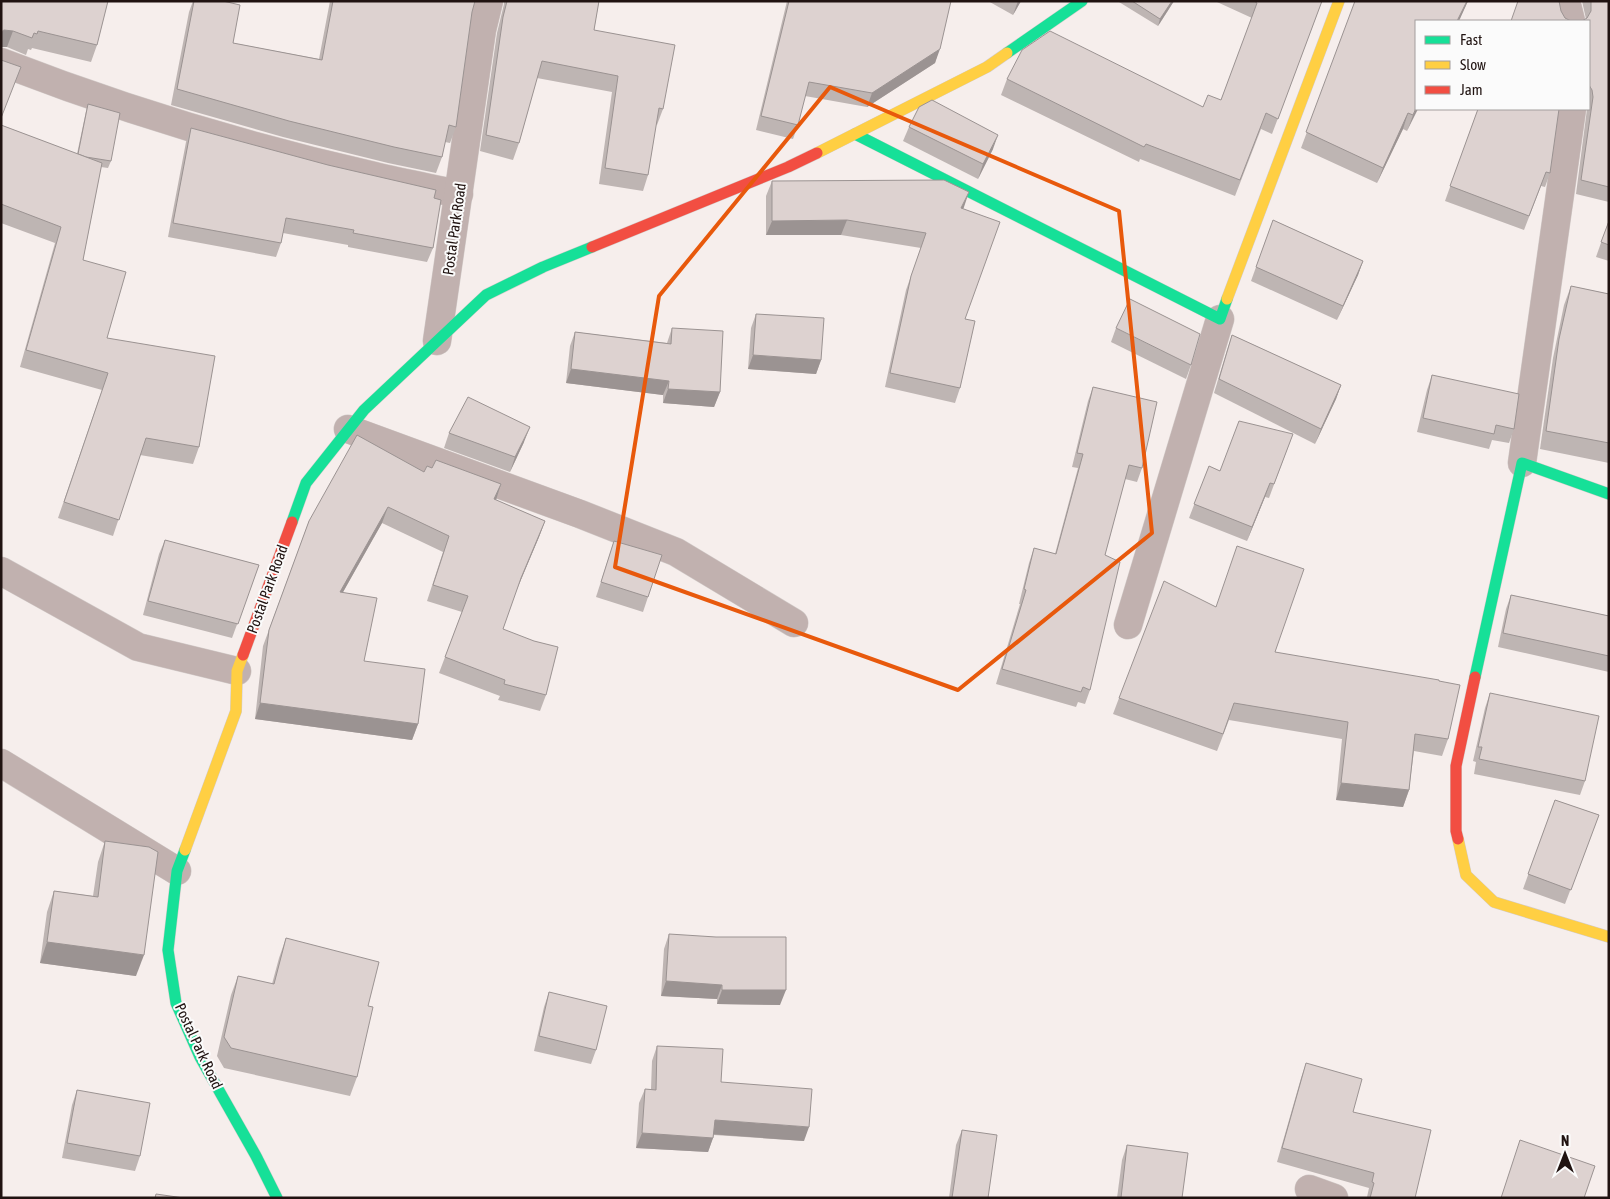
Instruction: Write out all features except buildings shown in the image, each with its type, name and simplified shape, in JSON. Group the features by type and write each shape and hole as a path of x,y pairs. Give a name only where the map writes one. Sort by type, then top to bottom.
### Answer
{"street":[{"name":"Postal Park Road","path":"276,1198 256,1156 200,1057 176,1003 168,950 177,871 236,711 237,671 306,483 364,410 438,341 482,30 489,1"},
{"path":"438,341 486,295 543,268 788,167 855,134 988,67 1082,1"},
{"path":"1128,625 1220,319 1339,1"},
{"path":"1566,1 1571,20"},
{"path":"1,62 47,80 149,114 285,154 375,177 459,194"},
{"path":"1572,110 1522,463 1456,766 1456,831 1466,875 1494,902 1609,937"},
{"path":"855,134 1220,319"},
{"path":"348,429 580,514 676,552 794,624"},
{"path":"1522,463 1609,494"},
{"path":"1,572 138,647 237,671"},
{"path":"1,763 177,871"},
{"path":"1309,1189 1334,1198"}],"highlighted area":[{"path":"830,87 1119,211 1152,533 958,690 615,567 659,296"}],"traffic: fast":[{"path":"1007,53 1082,1"},
{"path":"855,134 1220,319 1227,299"},
{"path":"292,522 306,483 364,410 486,295 543,267 592,247"},
{"path":"1475,677 1522,463 1609,494"},
{"path":"185,850 177,871 168,950 176,1003 200,1057 256,1156 277,1198"}],"traffic: slow":[{"path":"1227,299 1339,1"},
{"path":"817,153 987,67 1007,53"},
{"path":"185,850 236,711 237,671 243,655"},
{"path":"1458,839 1466,875 1494,902 1609,937"}],"traffic: jam":[{"path":"592,247 788,167 817,153"},
{"path":"243,655 292,522"},
{"path":"1458,839 1456,831 1456,766 1475,677"}]}
